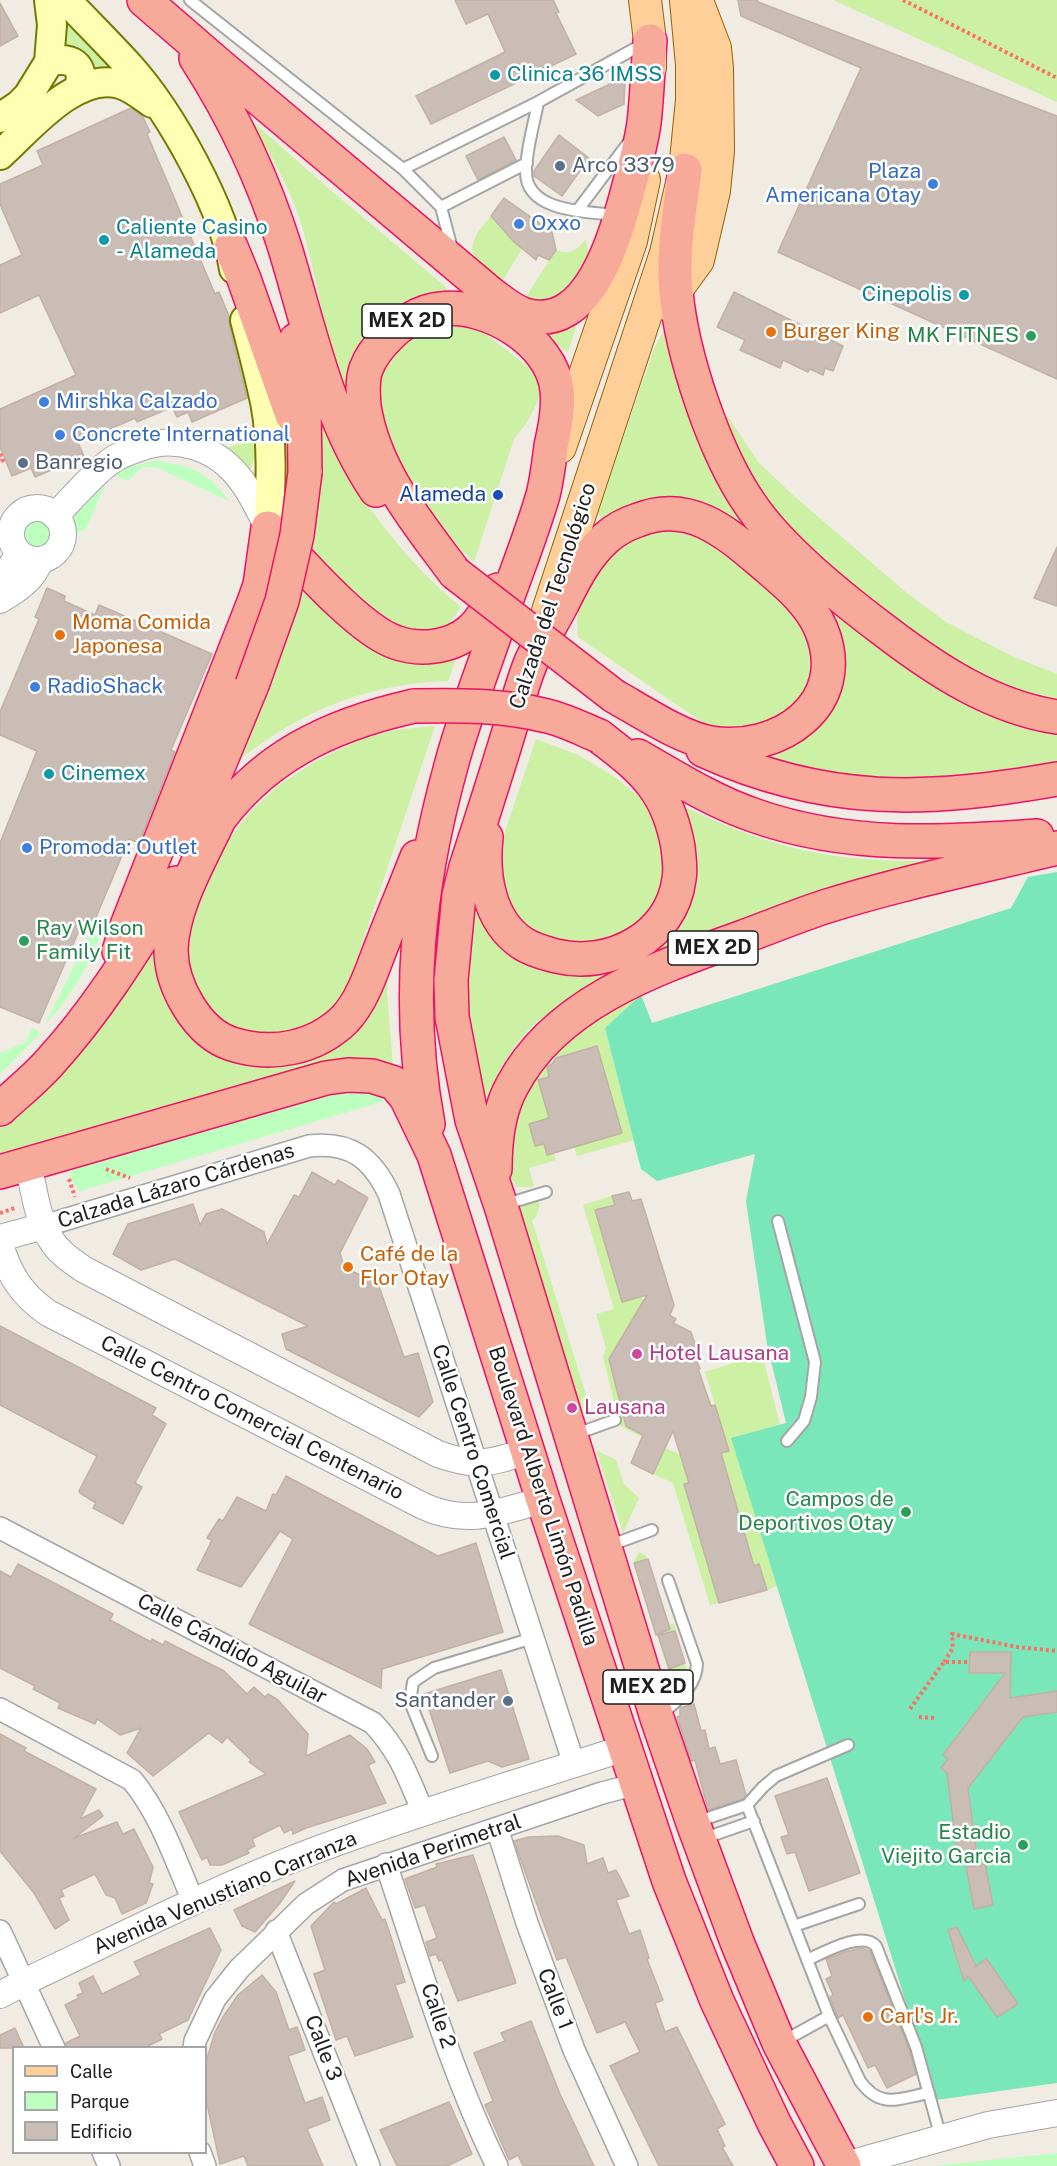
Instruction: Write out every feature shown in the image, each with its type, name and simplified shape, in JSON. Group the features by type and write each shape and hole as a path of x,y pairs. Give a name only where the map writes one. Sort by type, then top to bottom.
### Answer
{"highway":[{"path":"144,0 456,264 514,310 535,317 557,314 574,304 591,286 600,272 621,215 640,144 644,122 650,41"},
{"path":"144,0 191,50 212,82 250,156 284,244 333,405 365,474 399,522 456,573"},
{"path":"152,922 252,685 282,601 297,535 305,472 304,405 294,326 277,249 250,156"},
{"path":"685,170 676,236 676,291 689,362 706,413 730,470 750,504 786,546 853,606 927,663 965,685 1006,704 1057,717"},
{"path":"231,247 291,410 301,445 305,472"},
{"path":"698,260 692,316 692,348 706,413"},
{"name":"MEX 2D","path":"544,492 557,414 557,393 554,375 547,360 533,344 491,316 466,309 439,309 416,316 395,329 380,345 365,370 362,394 367,422 379,457 394,488 456,573 614,696 694,746 749,769 807,786 857,793 910,796 943,794 1057,779"},
{"name":"Calzada del Tecnológico","path":"434,1155 418,1059 415,969 427,875 451,766 544,492"},
{"path":"531,663 583,563 605,539 628,524 656,514 681,514 704,520 762,564 807,606 821,628 828,670 814,706 807,716 788,730 765,740 741,744 709,742 689,736 614,696"},
{"path":"268,528 326,588 371,629 395,642 431,647 453,642 470,631 487,609 528,536"},
{"path":"106,993 128,923 260,585 268,528"},
{"name":"Calzada del Tecnológico","path":"498,1199 472,1120 460,1066 452,1017 451,980 461,885 531,663"},
{"path":"0,1109 14,1091 49,1064 106,993 221,815 243,790 273,764 309,742 346,725 382,713 414,706 462,705 550,716 599,736 755,816 828,835 901,842 970,841 1057,834"},
{"path":"507,738 483,860 486,883 493,906 506,927 522,943 554,955 586,960 614,954 648,936 658,926 673,902 680,877 679,856 672,822 660,794 639,768 599,736"},
{"path":"221,815 177,915 171,949 174,978 197,1018 212,1032 231,1044 281,1050 326,1036 347,1017 357,1002 451,766"},
{"name":"MEX 2D","path":"498,1199 495,1151 500,1116 512,1086 531,1058 554,1033 618,987 662,966 824,907 1057,848"},
{"path":"14,1168 326,1078 348,1075 372,1076 394,1083 406,1096 434,1155"},
{"name":"Boulevard Alberto Limón Padilla","path":"434,1155 543,1500 669,1881 717,2001 774,2123 797,2166"},
{"name":"Boulevard Alberto Limón Padilla","path":"498,1199 657,1718 696,1832 736,1942 779,2043 843,2166"}],"main road":[{"path":"0,118 28,96 49,62 52,25 49,0"},
{"path":"66,0 131,68 163,111 216,208 231,247 236,282 265,404 271,458 268,528"},
{"path":"167,0 212,82"},
{"name":"Calzada del Tecnológico","path":"544,492 632,241 641,202 651,118 650,41 645,0"},
{"name":"Calzada del Tecnológico","path":"531,663 666,253 685,170 692,100 692,65 686,0"},
{"path":"624,377 654,319 698,260 714,191 719,118 717,68 715,48 697,0"},
{"path":"49,62 60,59 73,62 80,70 79,88"},
{"path":"0,155 52,108 79,88 103,82 120,84 163,111"}],"street":[{"path":"55,516 106,464 124,453 160,441 181,442 204,449 230,467 240,479 268,528"},
{"path":"0,600 18,589 37,572 11,531 6,512 41,509 55,516 62,529 61,544 52,555 24,551"},
{"path":"0,579 24,551"},
{"name":"Calzada Lázaro Cárdenas","path":"0,1238 41,1214 309,1146 337,1145 353,1151"},
{"name":"Calle Centro Comercial","path":"353,1151 368,1161 380,1174 389,1194 574,1764"},
{"path":"14,1168 41,1214 51,1241 83,1269 421,1446 452,1459 478,1464 528,1451"},
{"name":"Calle Centro Comercial Centenario","path":"0,1244 9,1272 21,1290 48,1313 423,1506 455,1516 478,1516 543,1500"},
{"name":"Calle Cándido Aguilar","path":"0,1528 374,1723 391,1743 404,1765 423,1812"},
{"path":"0,1709 132,1780 145,1796 155,1815 194,1903"},
{"name":"Avenida Venustiano Carranza","path":"0,1995 194,1903 307,1854 423,1812 625,1748"},
{"name":"Avenida Perimetral","path":"194,2046 215,1999 239,1969 306,1904 343,1880 602,1793 637,1784"},
{"name":"Calle 1","path":"497,1828 527,1923 574,2050 627,2166"},
{"name":"Calle 2","path":"386,1864 438,2020 481,2133 497,2166"},
{"path":"0,1931 53,2046"},
{"name":"Calle 3","path":"276,1931 369,2166"},
{"path":"843,2166 882,2159 941,2138 988,2125 1057,2113"}],"lane":[{"path":"190,0 403,169 441,207 456,264"},
{"path":"403,169 538,102 650,41"},
{"path":"538,102 527,163 526,174 530,187 540,199 557,207 621,215"},
{"path":"577,211 644,122"},
{"path":"441,207 527,163"},
{"path":"498,1199 546,1192"},
{"path":"778,1221 815,1362 811,1397 804,1421 787,1441"},
{"path":"571,1436 615,1420"},
{"path":"605,1547 652,1530"},
{"path":"657,1718 691,1687 697,1676 697,1664 668,1580"},
{"path":"432,1756 410,1702 413,1682 434,1668 533,1638"},
{"path":"696,1832 747,1805 763,1786 776,1776 848,1745"},
{"path":"747,1805 829,2016 860,2081 867,2091 878,2099 889,2100 929,2092"},
{"path":"696,1832 754,1821"},
{"path":"794,1926 859,1904"},
{"path":"807,1960 849,1942 873,1942 916,2047 941,2138"},
{"path":"779,2043 829,2016"}],"path":[{"path":"903,0 1057,78"},
{"path":"0,454 3,460 0,462"},
{"path":"104,1168 130,1178"},
{"path":"0,1213 41,1214 77,1174"},
{"path":"910,1709 953,1648 952,1634 1017,1647 1057,1651"},
{"path":"945,1662 969,1662"},
{"path":"919,1717 934,1718"}],"green space":[{"path":"833,0 1057,0 1057,102"},
{"path":"59,10 122,69 92,73 61,49"},
{"path":"251,120 447,288 446,294 402,306 374,324 358,353 347,397 327,333 301,223 279,170"},
{"path":"491,216 522,249 503,280 488,273 475,259 473,252 477,234"},
{"path":"586,239 590,261 569,291 551,301 524,300 556,250 572,251"},
{"path":"580,315 568,352 541,333 563,328"},
{"path":"446,323 478,328 536,373 540,394 526,424 514,439 474,562 458,547 407,481 388,449 376,399 384,364 408,338"},
{"path":"666,327 752,527 1057,732 1057,762 951,777 898,781 845,777 750,755 797,736 825,614 647,501 629,505 604,520 597,513 654,349"},
{"path":"315,409 343,465 376,517 416,565 461,607 449,623 436,631 422,632 407,629 393,622 304,549"},
{"path":"727,415 758,462 908,594 946,622 1014,657 1057,674 1057,704 967,671 878,608 778,522 762,506 725,417"},
{"path":"255,432 256,453 248,476 216,449 243,442"},
{"path":"152,461 176,464 196,471 213,483 229,501 156,467 143,467 127,481 115,475 123,469"},
{"path":"110,472 86,529 72,534 79,508"},
{"path":"38,521 48,525 52,535 48,545 38,549 28,545 24,535 28,525"},
{"path":"678,529 709,538 790,606 813,643 809,690 779,725 726,731 705,724 578,637 577,617 581,597 595,565 639,532"},
{"path":"297,587 364,642 393,659 420,664 457,656 448,681 415,683 385,689 355,696 327,707 273,735 222,774"},
{"path":"435,726 347,988 329,1017 291,1037 231,1030 188,985 184,935 191,908 223,846 251,811 279,785 316,761 364,738 394,730"},
{"path":"536,739 578,755 615,777 649,805 660,823 667,862 659,900 646,919 615,942 559,947 524,927 503,894 496,859"},
{"path":"678,804 747,833 810,852 874,860 959,859 568,1002 539,1020 521,1038 501,1069 485,1103 470,1029 468,984 474,883 525,958 670,929"},
{"name":"Campos de Deportivos Otay","path":"1057,872 1057,2083 936,2100 731,1438 786,1423 767,1344 746,1201 755,1154 657,1181 641,1169 605,1028 641,995 652,1023 1011,908 1028,877"},
{"path":"97,929 103,930 85,968 71,992 45,1024 89,936 93,935"},
{"path":"157,944 160,979 273,1063 389,967 387,992 393,1067 0,1157 0,1129 97,1029 121,1000"},
{"path":"641,995 605,1029 634,1140 577,1156 574,1147 597,1046 550,1059 552,1064 546,1066 549,1077 538,1080 549,1118 529,1124 535,1146 544,1144 547,1154 554,1153 556,1160 529,1168 534,1187 517,1187 512,1181 509,1148 521,1101 554,1051 600,1012"},
{"path":"32,1028 38,1030 40,1034 0,1074 0,1053 26,1042"},
{"path":"373,1091 385,1101 80,1191 70,1179 73,1165 307,1093"},
{"path":"612,1196 615,1205 595,1211 622,1302 641,1297 644,1300 642,1437 620,1426 603,1357 606,1348 596,1314 614,1309 583,1205"},
{"path":"537,1202 540,1204 536,1217 532,1220 590,1408 583,1418 520,1210 522,1205"},
{"path":"762,1354 780,1425 732,1439 777,1586 767,1590 759,1564 735,1571 753,1561 726,1469 686,1474 689,1483 684,1484 719,1603 710,1605 673,1483 653,1474 665,1448 694,1461 729,1451 705,1372"},
{"path":"596,1450 616,1460 624,1484 639,1498 623,1533"},
{"path":"639,1552 646,1556 667,1625 674,1623 686,1669 674,1689 634,1561"},
{"path":"1057,2153 1057,2166 934,2166"}],"building":[{"name":"Clinica 36 IMSS","path":"455,0 553,0 559,12 556,13 576,54 431,124 416,96 505,52 488,14 466,24"},
{"name":"Plaza Americana Otay","path":"738,0 757,0 1057,116 1057,379 778,252 861,68 741,16"},
{"path":"0,3 18,36 0,46"},
{"path":"625,77 624,104 598,116 576,100"},
{"path":"131,108 143,117 150,132 147,134 215,294 219,292 229,316 247,398 192,422 188,412 177,417 172,407 137,422 135,418 78,443 84,456 35,477 31,468 12,476 0,447 0,409 76,375 39,295 0,313 0,265 22,255 0,204 0,184 43,165 37,151"},
{"name":"Arco 3379","path":"559,135 589,158 562,196 534,176 534,171"},
{"name":"Arco 3379","path":"504,137 516,160 478,180 466,156"},
{"name":"Oxxo","path":"504,198 552,232 556,250 549,260 538,255 536,260 514,242 491,216"},
{"name":"Burger King","path":"734,292 843,346 833,371 825,368 823,375 810,369 808,372 783,360 780,368 740,350 745,340 717,327"},
{"path":"1057,547 1057,606 1034,598"},
{"path":"47,588 65,596 64,601 95,615 99,605 212,654 171,750 175,752 139,843 129,839 94,922 84,919 39,1023 0,1007 0,843 37,751 0,735 0,712 39,619 35,617"},
{"path":"597,1046 622,1133 547,1155 544,1144 535,1146 529,1124 549,1118 538,1080 549,1077 547,1067 556,1058"},
{"path":"312,1172 335,1185 338,1180 368,1198 340,1253 344,1267 370,1280 376,1278 404,1357 418,1353 433,1402 419,1417 286,1349 282,1334 308,1326 175,1259 141,1270 113,1254 128,1224 193,1204 200,1225 206,1214 222,1209 264,1232 267,1244 294,1195 299,1197"},
{"path":"629,1192 632,1201 641,1199 674,1305 670,1315 676,1319 673,1323 691,1332 698,1353 694,1354 700,1369 698,1369 711,1406 715,1405 729,1451 721,1453 754,1566 759,1564 767,1590 719,1603 684,1484 689,1483 673,1431 653,1474 631,1463 643,1435 626,1426 609,1359 647,1295 622,1302 595,1210 615,1205 612,1196"},
{"path":"0,1326 156,1408 152,1415 166,1424 135,1483 142,1487 123,1524 93,1508 96,1503 79,1491 97,1456 0,1405"},
{"path":"286,1476 438,1556 476,1543 503,1632 382,1669 381,1688 249,1624 293,1539 280,1531 241,1587 197,1570 212,1540 207,1538 219,1519 223,1521 237,1497 266,1511 273,1494 276,1495"},
{"path":"648,1559 670,1629 656,1635 634,1563"},
{"path":"18,1564 113,1614 110,1620 151,1642 152,1639 163,1645 165,1641 224,1671 247,1694 254,1687 265,1697 268,1694 278,1700 308,1734 306,1756 350,1735 367,1749 375,1762 368,1765 386,1803 293,1834 292,1829 284,1833 280,1825 252,1839 255,1846 247,1850 249,1853 222,1865 210,1865 207,1857 202,1860 179,1812 266,1774 249,1762 251,1760 227,1737 222,1743 209,1733 153,1776 127,1753 141,1728 120,1735 97,1719 95,1724 58,1708 60,1703 33,1689 35,1686 0,1668 0,1571 11,1577"},
{"path":"675,1631 685,1663 669,1669 658,1635"},
{"path":"970,1652 1011,1652 1010,1698 1057,1691 1057,1712 1023,1717 968,1788 977,1857 958,1860 947,1773 941,1768 948,1759 943,1755 1005,1673 969,1673"},
{"path":"501,1670 529,1759 502,1767 488,1761 450,1773 424,1694"},
{"path":"694,1704 701,1731 705,1730 709,1749 715,1747 720,1764 736,1760 746,1795 743,1799 708,1810 695,1760 691,1761 677,1717 680,1716 680,1708"},
{"path":"0,1734 26,1748 24,1751 96,1789 80,1819 99,1810 103,1816 74,1838 117,1822 123,1834 134,1829 153,1867 149,1883 153,1884 146,1903 122,1914 115,1898 106,1895 95,1874 61,1890 64,1896 59,1898 69,1920 55,1929 34,1893 0,1851"},
{"path":"827,1778 860,1873 809,1891 795,1852 787,1854 781,1837 789,1835 775,1796"},
{"path":"558,1836 584,1845 587,1864 603,1858 608,1873 616,1870 620,1877 629,1896 616,1900 629,1934 640,1930 649,1958 647,1959 663,2000 655,2003 665,2032 677,2027 725,2124 717,2129 725,2146 722,2147 733,2166 659,2166 610,2066 640,2052 625,2022 597,2033 566,1957 557,1960 514,1841 529,1837"},
{"path":"473,1855 516,1983 458,2001 442,1960 439,1961 436,1954 430,1956 426,1942 437,1938 425,1905 415,1908 405,1879 437,1867 436,1864"},
{"path":"985,1864 993,1905 974,1909 966,1867"},
{"path":"295,1881 255,1932 242,1926 234,1910"},
{"path":"366,1888 382,1920 385,1919 391,1937 405,1982 395,1985 413,2037 355,2056 347,2036 336,2040 314,1974 325,1970 311,1926 334,1902 336,1904"},
{"path":"957,1927 976,1966 974,1968 986,1958 1018,2004 997,2017 968,1976 964,1981 948,1930"},
{"path":"210,1928 221,1950 188,2020 159,2034 162,2039 148,2046 66,2046 66,2043 80,2036 65,2005 79,1998 77,1995 83,1993 79,1983 93,1976 102,1994 141,1975 134,1962"},
{"path":"861,1948 870,1951 909,2049 916,2074 887,2088 875,2065 868,2068 843,2015 838,2018 830,1997 833,1995 826,1979 832,1976 826,1959"},
{"path":"262,1975 276,1992 289,2030 297,2027 305,2050 288,2056 305,2103 322,2097 330,2120 307,2129 323,2166 248,2166 244,2156 220,2164 207,2104 207,2059 215,2032 238,1995"},
{"path":"531,2021 560,2094 594,2166 523,2166 518,2155 509,2160 485,2105 493,2101 474,2053 505,2041 501,2033"},
{"path":"15,2028 23,2046 0,2048 0,2035"},
{"path":"449,2102 472,2154 447,2166 397,2166 380,2130"}],"place":[{"name":"Clinica 36 IMSS","path":"495,75"},
{"name":"Arco 3379","path":"560,166"},
{"name":"Plaza Americana Otay","path":"933,184"},
{"name":"Oxxo","path":"519,224"},
{"name":"Caliente Casino - Alameda","path":"104,240"},
{"name":"Cinepolis","path":"964,295"},
{"name":"Burger King","path":"771,332"},
{"name":"MK FITNES","path":"1031,336"},
{"name":"Mirshka Calzado","path":"44,402"},
{"name":"Concrete International","path":"60,435"},
{"name":"Banregio","path":"23,463"},
{"name":"Alameda","path":"498,495"},
{"name":"Moma Comida Japonesa","path":"60,635"},
{"name":"RadioShack","path":"35,687"},
{"name":"Cinemex","path":"49,774"},
{"name":"Promoda: Outlet","path":"27,848"},
{"name":"Ray Wilson Family Fit","path":"24,941"},
{"name":"Café de la Flor Otay","path":"348,1267"},
{"name":"Hotel Lausana","path":"637,1354"},
{"name":"Lausana","path":"572,1408"},
{"name":"Campos de Deportivos Otay","path":"906,1512"},
{"name":"Santander","path":"508,1701"},
{"name":"Estadio Viejito Garcia","path":"1023,1845"},
{"name":"Carl's Jr.","path":"868,2017"}]}
